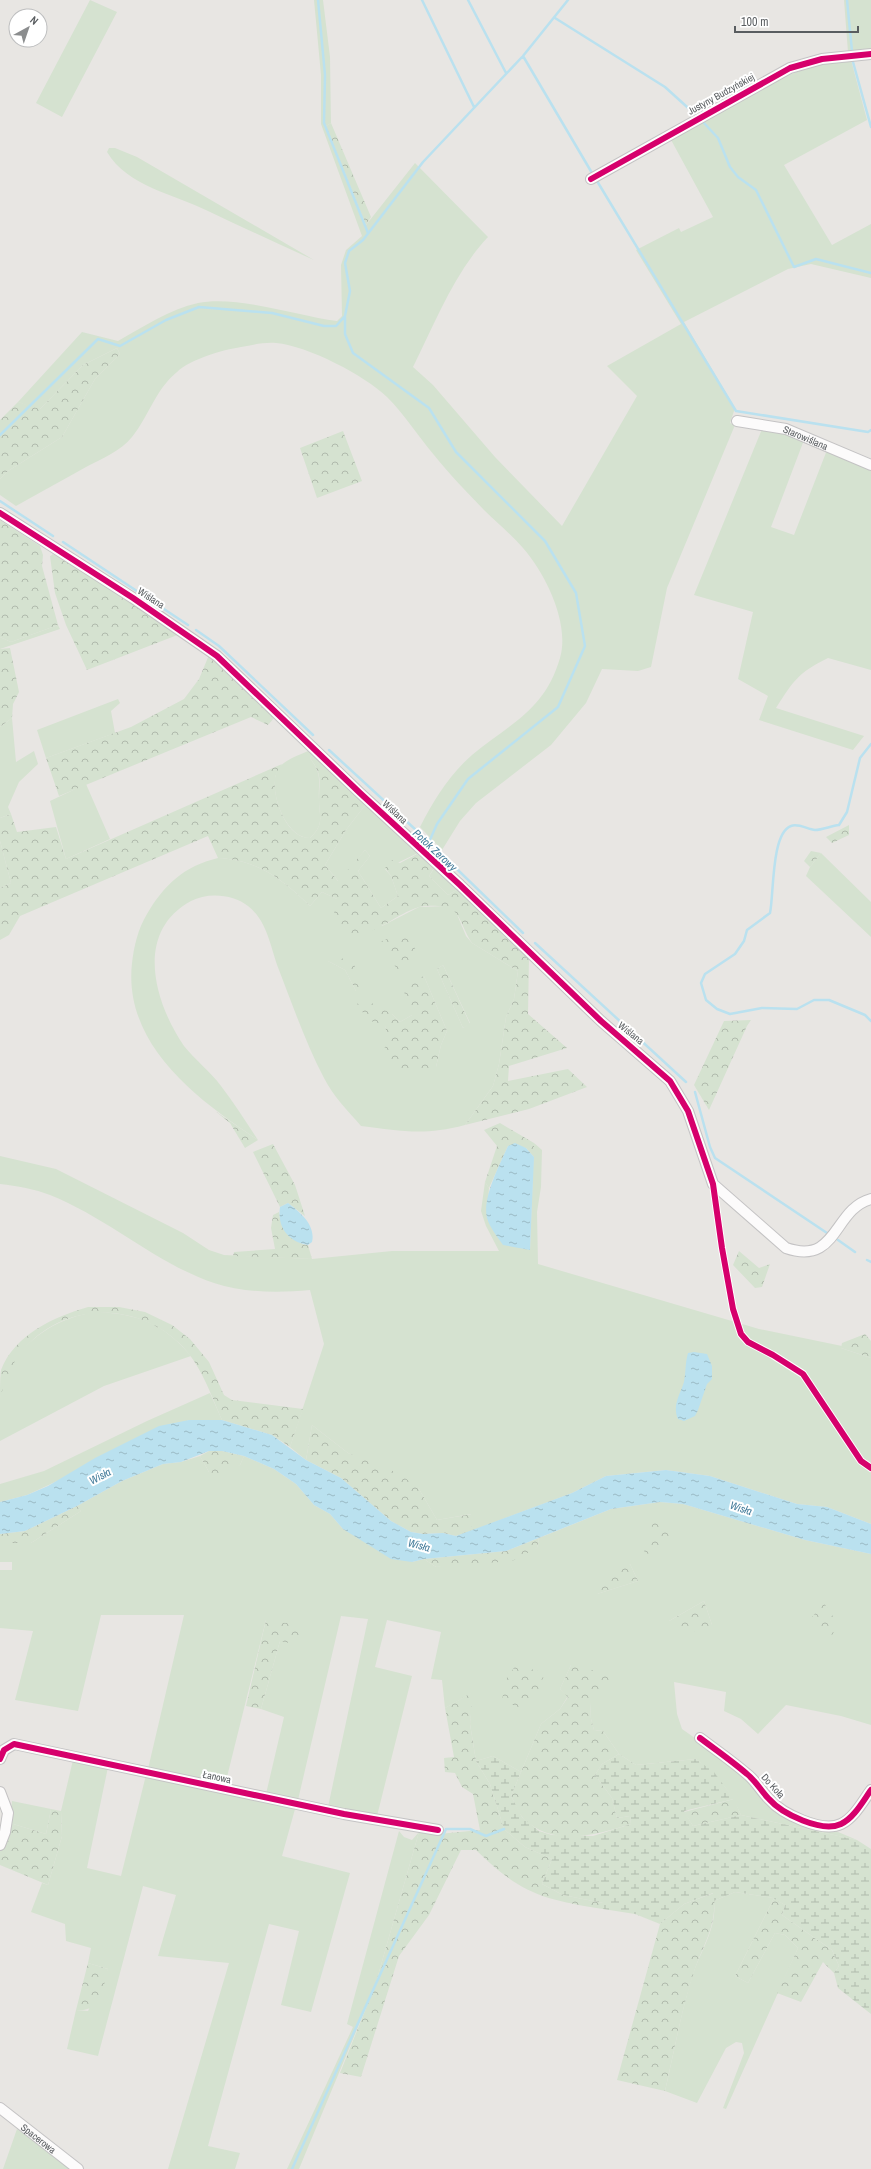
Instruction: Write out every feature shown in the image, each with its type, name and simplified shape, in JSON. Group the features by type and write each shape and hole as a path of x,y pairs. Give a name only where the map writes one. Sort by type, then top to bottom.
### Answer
{"street":[{"name":"Justyny Budzyńskiej","path":"591,179 790,68 822,59 871,54"},
{"name":"Starowiślana","path":"737,421 786,429 871,465"},
{"name":"Wiślana","path":"0,514 133,598 217,656 601,1021 670,1081 688,1111 713,1184 786,1248 801,1252 823,1247 855,1208 871,1199"},
{"name":"Do Koła","path":"700,1738 756,1781 769,1800 786,1814 819,1825 830,1827 840,1825 849,1819 871,1790"},
{"name":"Łanowa","path":"0,1759 4,1750 14,1744 330,1811 438,1830"},
{"path":"0,1792 8,1813 5,1832 0,1845"},
{"name":"Spacerowa","path":"0,2108 78,2169"}],"green space":[{"path":"90,0 117,12 62,117 36,103"},
{"path":"314,0 323,0 330,57 331,123 326,126 366,225 415,163 488,237 465,266 455,282 413,367 433,385 495,457 562,526 637,396 607,366 681,324 636,250 679,228 681,232 713,217 670,138 796,72 820,64 851,60 867,120 784,165 832,245 871,224 871,278 811,264 788,269 684,322 735,408 730,423 735,425 667,588 651,667 638,671 602,669 586,703 551,745 476,803 460,821 442,850 420,827 425,817 449,779 456,771 472,755 525,714 545,691 554,676 560,658 562,630 554,600 540,571 532,559 509,533 484,510 452,476 399,411 377,388 335,363 289,345 263,343 233,348 198,359 183,367 169,379 138,429 117,451 16,506 0,495 0,479 8,471 62,437 95,379 120,354 117,348 83,365 39,410 18,402 82,332 118,341 157,319 177,310 198,303 214,301 249,304 337,321 342,316 341,265 346,250 362,236 321,124 321,75"},
{"path":"844,0 871,0 871,49 848,52"},
{"path":"331,123 371,217 366,225 326,126"},
{"path":"109,148 115,148 137,157 314,260 195,205 139,182 116,164 107,152"},
{"path":"117,348 120,354 95,379 62,437 8,471 0,479 0,420 18,402 40,409 83,365"},
{"path":"762,429 787,433 804,440 771,527 794,535 827,450 871,469 871,670 828,658 803,673 792,684 776,708 864,736 853,750 759,720 768,696 738,679 753,612 694,595"},
{"path":"343,431 362,481 317,498 300,448"},
{"path":"0,520 40,546 43,555 42,566 58,625 11,642 0,637"},
{"path":"56,553 180,634 87,670 66,625 55,593 50,556"},
{"path":"58,625 60,629 0,649 0,637 11,642"},
{"path":"10,648 19,692 13,704 12,718 0,727 0,649"},
{"path":"209,655 275,717 268,725 251,717 59,796 46,758 131,727 184,699 199,679"},
{"path":"118,699 120,703 111,711 115,733 46,758 37,730"},
{"path":"12,718 16,762 34,751 38,764 19,782 8,807 11,814 0,818 0,727"},
{"path":"310,750 314,754 310,758 317,769 319,778 320,820 318,829 310,838 301,836 293,831 287,823 277,801 275,780 279,767 292,758"},
{"path":"314,754 366,804 346,830 325,865 338,881 365,850 370,856 358,871 381,908 398,896 391,876 385,868 392,860 400,863 417,854 434,868 429,876 448,895 458,889 529,958 528,1014 567,1048 509,1066 508,1081 568,1069 587,1087 529,1109 465,1125 493,1086 499,1064 506,1017 514,999 518,971 472,943 454,911 447,908 432,906 419,907 402,914 371,931 353,934 347,933 332,923 337,899 322,892 310,906 279,879 257,867 218,858 208,836 20,916 9,935 0,940 0,888 11,883 0,841 0,818 11,814 17,832 56,827 66,859 282,764 275,779 275,789 279,808 289,826 295,832 302,837 310,838 318,829 320,820 319,774 310,758"},
{"path":"86,784 110,839 66,859 50,801"},
{"path":"366,804 420,852 385,869 391,876 398,896 381,908 358,871 370,856 365,850 339,882 325,865 346,830"},
{"path":"849,825 849,835 832,843 826,837"},
{"path":"0,841 11,883 0,888"},
{"path":"811,851 821,853 810,867 804,861"},
{"path":"821,853 871,902 871,937 806,876 810,867"},
{"path":"218,858 257,867 279,879 310,906 322,892 337,899 382,926 419,907 448,906 456,912 466,936 472,943 518,971 514,999 506,1017 499,1064 493,1086 465,1125 437,1130 413,1132 361,1126 332,1091 317,1065 279,970 268,935 260,920 255,912 248,906 228,897 212,895 197,898 173,914 162,931 156,949 155,969 158,989 164,1009 173,1028 184,1046 221,1086 258,1140 212,1107 189,1088 169,1067 152,1044 139,1020 132,993 132,963 135,944 139,932 144,920 160,894 176,878 195,866","holes":["328,961 354,964 356,991 345,970","443,965 470,1023 463,1028 437,969","424,976 447,1031 441,1045 436,1067 390,1042 385,1026 392,1014 400,1022 412,1015"]},
{"path":"435,867 458,889 448,895 429,876"},
{"path":"406,931 421,960 398,971 380,942"},
{"path":"337,956 354,964 362,985 356,991 345,970 328,961"},
{"path":"443,965 470,1024 463,1028 437,969"},
{"path":"424,976 447,1031 441,1045 436,1067 414,1073 394,1066 382,1051 389,1042 385,1026 368,1020 357,1004 364,999 392,1014 400,1022 412,1015 402,986"},
{"path":"751,1020 709,1110 694,1085 724,1021"},
{"path":"215,1111 258,1140 245,1148 230,1123"},
{"path":"500,1123 534,1143 534,1157 526,1148 508,1146 489,1188 485,1182 497,1146 484,1130"},
{"path":"534,1143 542,1150 541,1187 537,1212 538,1264 759,1329 842,1346 841,1348 871,1358 871,1524 827,1507 797,1504 710,1476 666,1470 606,1476 572,1493 471,1531 471,1514 437,1520 419,1489 348,1453 312,1425 306,1460 290,1447 324,1344 310,1290 286,1292 262,1291 237,1289 214,1283 172,1264 92,1216 50,1195 38,1191 0,1184 0,1156 56,1169 183,1233 209,1250 224,1255 312,1259 392,1251 499,1251 486,1226 481,1211 485,1182 489,1188 487,1216 530,1250"},
{"path":"273,1144 295,1185 305,1216 288,1203 280,1207 253,1152"},
{"path":"279,1212 280,1219 302,1244 308,1245 312,1259 233,1256 234,1252 275,1249 271,1228 273,1215"},
{"path":"739,1251 759,1268 770,1264 762,1287 755,1288 733,1265"},
{"path":"88,1307 119,1307 145,1312 172,1325 190,1339 209,1362 224,1395 232,1400 303,1409 290,1447 272,1435 222,1420 199,1369 187,1351 161,1329 141,1319 119,1314 97,1313 76,1316 55,1324 36,1337 13,1364 0,1398 1,1370 7,1357 16,1346 37,1329 49,1322"},
{"path":"98,1312 126,1315 150,1323 171,1336 191,1356 104,1386 0,1441 0,1398 4,1381 11,1365 21,1351 34,1339 64,1321 81,1315"},
{"path":"865,1334 871,1341 871,1358 841,1348 842,1343"},
{"path":"210,1393 222,1420 189,1420 27,1495 0,1502 0,1484 44,1471 147,1421"},
{"path":"312,1425 348,1453 400,1474 419,1489 437,1520 472,1514 471,1531 456,1536 443,1533 423,1534 411,1532 391,1521 341,1478 306,1460"},
{"path":"209,1451 222,1451 244,1456 240,1465 222,1476 209,1472 200,1456"},
{"path":"200,1456 209,1472 240,1465 244,1456 274,1469 296,1484 314,1505 330,1514 343,1529 412,1562 424,1559 436,1567 537,1548 539,1538 611,1509 660,1502 683,1504 805,1540 871,1554 871,1725 841,1716 786,1705 758,1734 741,1719 724,1711 726,1692 674,1682 677,1714 682,1729 732,1764 752,1783 765,1801 857,1840 741,1815 732,1798 722,1784 696,1759 636,1765 619,1754 603,1731 594,1730 591,1719 590,1703 571,1665 560,1689 568,1696 560,1709 541,1724 521,1772 493,1756 476,1761 470,1724 472,1693 445,1708 442,1680 431,1679 441,1632 387,1620 375,1667 412,1676 377,1816 328,1807 368,1619 341,1616 298,1800 266,1794 284,1717 261,1709 280,1641 266,1620 225,1785 148,1769 184,1615 101,1615 78,1711 15,1700 33,1631 0,1628 0,1570 12,1570 12,1562 0,1562 0,1543 31,1543 81,1511 77,1506 122,1481 163,1464 181,1462","holes":["630,1564 638,1581 597,1594","704,1601 712,1625 669,1621"]},
{"path":"77,1506 81,1511 31,1543 0,1543 0,1534 25,1531"},
{"path":"660,1520 671,1528 669,1539 661,1549 646,1554 639,1543 649,1537 653,1522"},
{"path":"539,1538 537,1548 512,1561 436,1567 424,1559 506,1551"},
{"path":"630,1564 638,1581 597,1594 592,1588 612,1570"},
{"path":"704,1601 712,1625 692,1632 669,1628 669,1621"},
{"path":"824,1603 838,1624 830,1639 812,1617"},
{"path":"266,1620 300,1625 298,1645 280,1641 261,1709 246,1706"},
{"path":"516,1665 545,1673 537,1693 520,1708 502,1700 506,1679"},
{"path":"571,1665 613,1675 590,1703 591,1719 594,1730 603,1731 619,1754 602,1764 595,1775 612,1798 617,1818 630,1816 631,1824 589,1835 561,1836 548,1833 535,1827 523,1818 511,1796 541,1724 560,1709 568,1697 560,1689"},
{"path":"473,1692 470,1724 476,1761 490,1784 504,1829 525,1847 552,1859 542,1884 563,1895 603,1903 603,1909 548,1898 520,1885 506,1876 476,1850 461,1850 429,1915 399,1956 361,2077 340,2073 375,1986 419,1832 439,1834 480,1830 473,1794 462,1787 455,1773 445,1772 444,1758 454,1757 445,1708"},
{"path":"619,1754 636,1765 696,1759 714,1772 734,1799 684,1811 693,1826 741,1815 857,1840 871,1849 871,2014 838,1988 834,1973 839,1966 832,1950 782,1915 785,1905 773,1898 735,1892 714,1901 713,1893 684,1904 660,1924 635,1914 603,1909 603,1903 563,1895 542,1884 552,1859 525,1847 504,1829 490,1784 476,1761 493,1756 521,1772 511,1796 522,1817 539,1831 552,1835 593,1836 631,1824 630,1816 617,1818 612,1798 595,1775 602,1764"},
{"path":"73,1760 108,1767 87,1868 121,1876 146,1775 295,1809 282,1856 350,1873 311,2012 281,2005 299,1931 269,1924 208,2146 240,2153 235,2169 168,2169 229,1963 158,1956 176,1895 143,1886 98,2056 67,2049 76,2010 88,2011 108,1969 88,1963 91,1948 66,1941 65,1924 31,1912 42,1883 48,1885 62,1836 61,1811"},
{"path":"734,1799 741,1815 693,1826 684,1812"},
{"path":"12,1801 51,1809 46,1834 10,1823"},
{"path":"51,1809 61,1811 62,1836 48,1885 0,1865 0,1851 10,1823 46,1834"},
{"path":"399,1831 404,1837 412,1840 419,1832 375,1986 299,2169 287,2169 353,2027 347,2024"},
{"path":"735,1892 774,1898 735,1976 748,1983 775,1933 785,1935 798,1948 726,2109 723,2108 744,2053 742,2043 736,2042 726,2048 697,2103 665,2091 681,2017 693,1974 711,1930 714,1901"},
{"path":"714,1893 711,1926 689,1989 665,2091 617,2080 660,1924 684,1904"},
{"path":"774,1898 785,1905 782,1915 832,1950 839,1966 834,1973 823,1962 801,2002 777,1993 798,1948 785,1935 775,1933 748,1983 735,1976"},
{"path":"88,1963 108,1969 104,1985 100,1998 92,2007 85,2010 76,2010"},
{"path":"17,2129 72,2169 3,2169"}],"water":[{"path":"515,1143 526,1148 534,1157 530,1250 503,1245 492,1229 487,1218 486,1210 489,1191 508,1146"},
{"path":"288,1203 302,1215 312,1230 312,1242 308,1245 295,1241 285,1232 282,1227 280,1221 280,1207"},
{"path":"694,1352 707,1354 712,1366 712,1379 707,1384 695,1416 684,1421 678,1419 676,1414 676,1405 684,1382 688,1353"},
{"name":"Wisła","path":"189,1420 222,1420 272,1435 306,1460 341,1478 391,1521 411,1532 423,1534 443,1533 456,1536 572,1493 606,1476 666,1470 710,1476 797,1504 827,1507 871,1524 871,1554 805,1540 683,1504 660,1502 611,1509 506,1551 424,1559 412,1562 391,1559 343,1529 330,1514 314,1505 296,1484 274,1469 244,1456 222,1451 209,1451 181,1462 163,1464 122,1481 77,1506 25,1531 0,1534 0,1502 27,1495 48,1486 95,1458 159,1426"}],"waterway":[{"path":"318,0 325,75 324,123 368,233"},
{"path":"422,0 474,107"},
{"path":"468,0 506,73"},
{"path":"0,435 98,339 120,346 166,320 199,307 272,313 324,326 336,326 345,316 350,291 345,263 349,251 363,240 423,162 523,56 568,0"},
{"path":"847,0 852,51"},
{"path":"555,18 665,87 697,116"},
{"path":"523,56 592,173"},
{"path":"853,62 871,127"},
{"path":"704,123 718,138 730,167 738,177 756,190 794,267 816,259 871,273"},
{"path":"597,181 736,411 868,432 871,430"},
{"path":"345,317 345,334 353,353 429,408 456,452 545,541 576,593 585,646 558,707 468,779 437,824 429,842"},
{"path":"0,501 53,536"},
{"path":"63,542 188,625"},
{"path":"196,630 219,646 313,735"},
{"path":"871,744 860,758 847,812 839,825 815,830 794,825 785,831 780,840 774,865 770,913 747,930 744,941 735,954 705,974 701,983 706,1000 717,1009 730,1014 762,1008 797,1009 814,1000 829,1000 865,1015 871,1021"},
{"name":"Potok Zerowy","path":"329,750 429,842 523,933"},
{"path":"535,943 686,1082"},
{"path":"695,1092 710,1147 715,1158 827,1233"},
{"path":"838,1240 855,1252"},
{"path":"867,1260 871,1262"},
{"path":"292,2169 446,1829 470,1829 486,1836 504,1829"}],"cycle path":[{"path":"591,179 790,68 822,59 871,54"},
{"path":"0,513 133,598 217,656 360,793 460,885 601,1021 670,1081 688,1111 713,1184 722,1248 733,1309 741,1334 748,1342 773,1355 803,1374 861,1461 871,1468"},
{"path":"700,1738 750,1777 775,1805 792,1816 813,1824 824,1826 841,1824 850,1818 858,1809 871,1790"},
{"path":"0,1759 4,1750 14,1744 344,1814 438,1830"}]}
